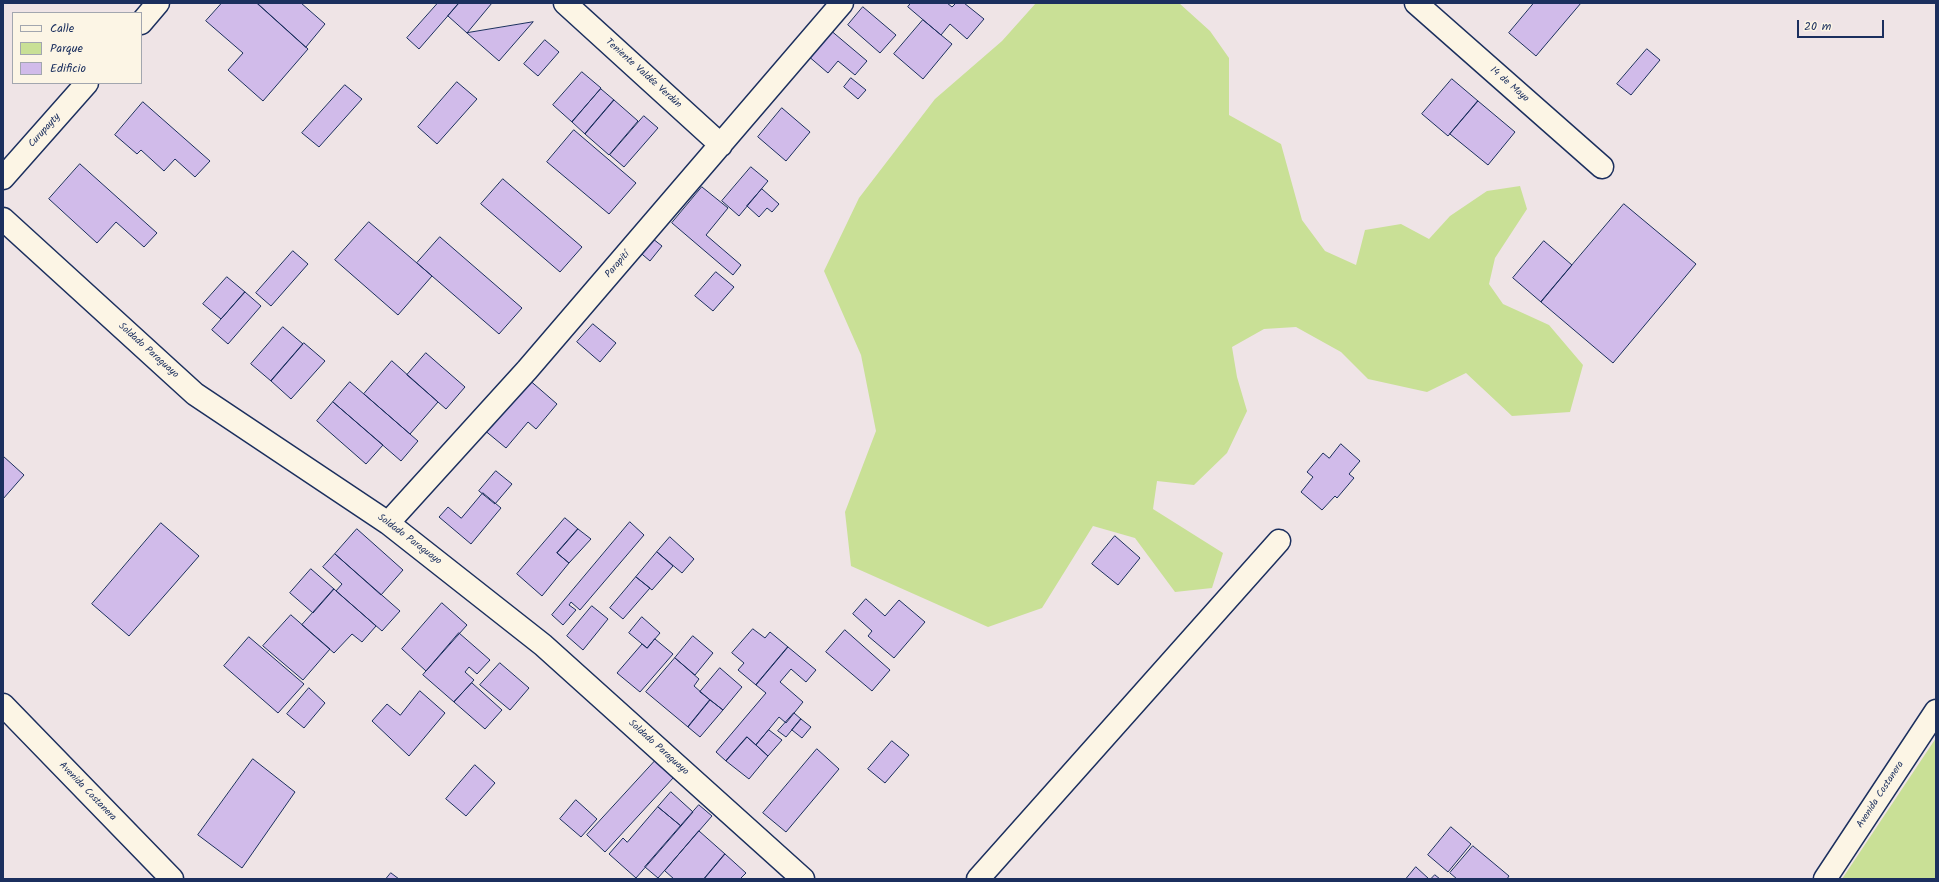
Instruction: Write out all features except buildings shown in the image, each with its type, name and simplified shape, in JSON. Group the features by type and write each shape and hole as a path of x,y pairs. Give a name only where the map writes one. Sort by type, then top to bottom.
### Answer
{"street":[{"path":"142,21 158,3"},
{"name":"Teniente Valdéz Verdún","path":"565,3 721,145"},
{"name":"Parapití","path":"388,523 527,370 842,3"},
{"name":"14 de Mayo","path":"1416,3 1602,167"},
{"name":"Curupayty","path":"3,178 86,84"},
{"name":"Soldado Paraguayo","path":"3,219 196,394 388,523 543,645 803,879"},
{"path":"978,879 1279,540"},
{"name":"Avenida Costanera","path":"3,705 172,879"},
{"name":"Avenida Costanera","path":"1825,879 1936,711"}],"green space":[{"path":"1036,3 1179,3 1210,31 1229,58 1229,115 1281,144 1302,220 1325,251 1356,265 1365,230 1401,224 1429,239 1450,216 1487,191 1520,186 1527,209 1495,258 1489,284 1503,304 1549,325 1583,365 1570,412 1512,416 1466,373 1427,392 1368,379 1341,352 1296,327 1264,329 1232,347 1237,377 1247,411 1227,453 1194,485 1157,481 1153,509 1223,553 1212,588 1175,592 1135,538 1093,526 1042,608 988,627 851,566 845,512 876,431 861,355 824,271 859,198 935,99 1002,41"},
{"path":"1936,738 1936,879 1842,879"}]}
